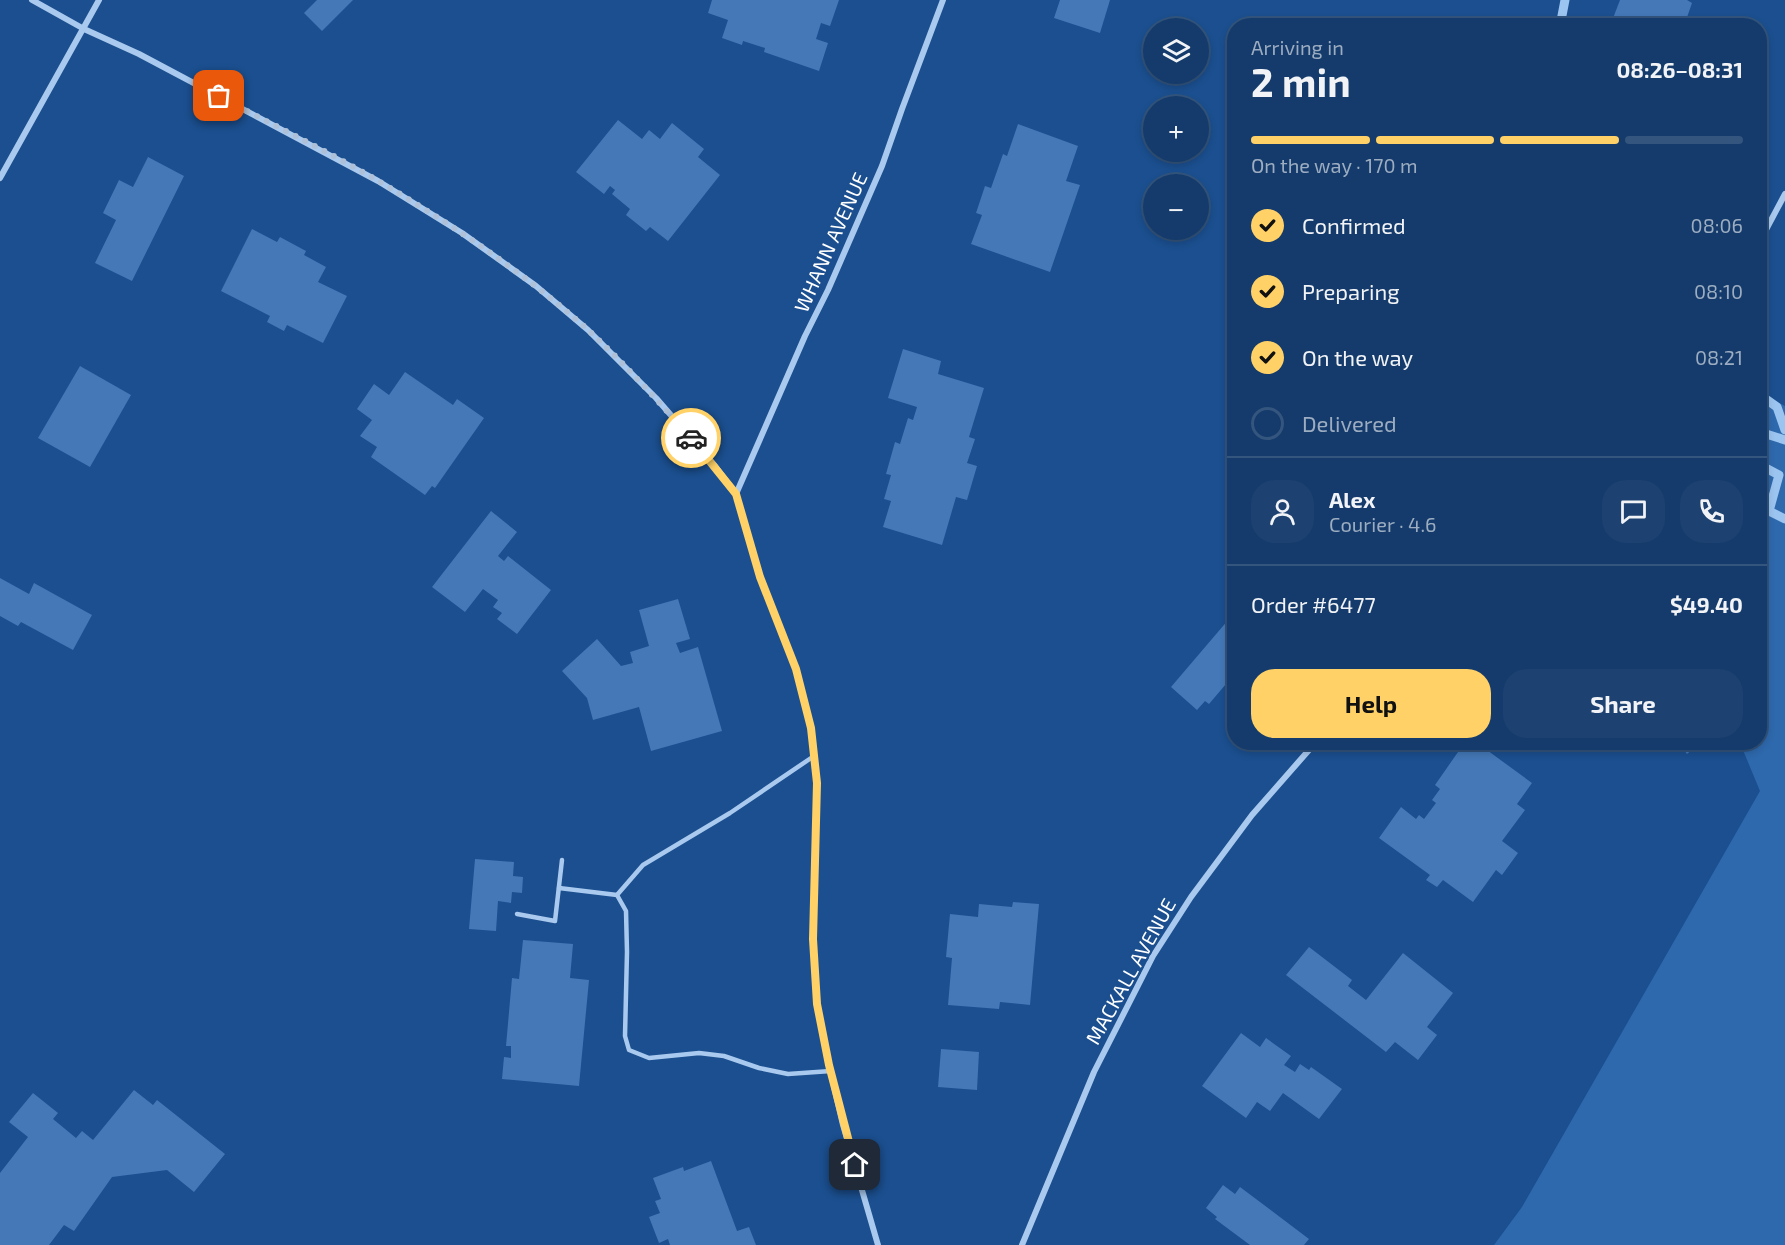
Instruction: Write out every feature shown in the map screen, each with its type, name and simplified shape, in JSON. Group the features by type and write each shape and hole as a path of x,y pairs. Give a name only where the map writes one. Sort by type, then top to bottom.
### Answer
{"street":[{"path":"32,0 378,181 471,240 536,286 588,330 656,398 736,494 760,577 796,669 811,728 817,783 813,939 817,1004 843,1125 878,1245"},
{"path":"0,178 99,0"},
{"name":"WHANN AVENUE","path":"736,494 882,166 943,0"},
{"path":"1767,228 1785,195"},
{"name":"MACKALL AVENUE","path":"1022,1245 1094,1072 1153,956 1191,897 1252,815 1309,750"}],"lane":[{"path":"617,895 643,865 730,813 814,756"},
{"path":"517,914 555,921 562,860"},
{"path":"559,888 617,895"},
{"path":"617,895 626,911 625,1036 629,1050 649,1058 699,1053 724,1056 759,1068 788,1074 831,1071"}],"shaded area":[{"path":"1767,397 1785,406 1785,1245 1494,1245 1522,1207 1760,791 1743,750 1767,750"}],"building":[{"path":"317,0 353,0 322,31 304,13"},
{"path":"712,0 839,0 830,26 821,23 816,39 828,43 819,71 764,52 765,48 743,41 742,45 722,38 728,20 708,13"},
{"path":"1060,0 1110,0 1100,33 1054,18"},
{"path":"1620,0 1687,0 1692,3 1687,18 1613,18"},
{"path":"618,120 642,139 649,130 660,139 672,123 704,149 698,157 720,175 668,241 650,227 646,231 626,215 630,209 612,194 615,190 610,186 604,194 576,172"},
{"path":"1018,124 1078,146 1066,181 1080,185 1050,272 971,244 982,215 976,213 985,186 991,188 1003,154 1007,156"},
{"path":"148,157 184,176 132,281 95,263 116,220 103,213 119,180 133,187"},
{"path":"252,229 277,242 280,237 306,251 304,255 326,267 318,282 347,296 323,343 287,325 284,331 267,322 270,316 221,291"},
{"path":"903,349 941,361 938,374 984,388 969,437 975,439 967,463 977,466 967,500 956,497 942,545 883,527 891,501 884,499 891,475 886,474 895,442 900,444 908,418 913,420 917,407 888,398"},
{"path":"80,366 131,395 90,467 38,438"},
{"path":"405,372 453,405 457,399 484,418 435,488 432,486 425,495 371,457 377,447 360,436 372,420 357,409 374,384 389,395"},
{"path":"491,511 517,532 498,556 504,561 508,556 551,590 517,634 497,619 502,613 493,607 498,600 483,589 465,612 432,587"},
{"path":"0,578 29,594 34,583 92,615 73,650 21,622 18,626 0,616"},
{"path":"678,599 690,639 676,643 680,653 698,647 722,731 651,751 639,707 593,720 587,698 562,671 597,639 621,666 633,663 630,652 649,646 639,610"},
{"path":"1227,621 1227,685 1209,704 1205,701 1197,710 1171,687"},
{"path":"1459,750 1487,750 1532,783 1517,804 1525,810 1502,841 1518,853 1502,875 1496,870 1473,902 1443,880 1437,887 1426,880 1430,875 1379,838 1401,807 1416,819 1419,815 1424,819 1436,803 1432,800 1440,789 1435,785"},
{"path":"475,859 514,862 513,876 523,877 522,893 512,892 511,903 498,901 496,931 469,929"},
{"path":"1013,902 1039,904 1030,1005 1000,1002 999,1009 948,1005 952,958 946,957 950,914 978,917 979,904 1012,907"},
{"path":"523,940 573,944 570,978 589,980 579,1086 502,1079 504,1057 511,1058 511,1046 506,1046 512,978 519,979"},
{"path":"1309,947 1352,980 1348,986 1366,1000 1403,953 1453,993 1427,1027 1437,1035 1418,1060 1395,1042 1386,1052 1286,975"},
{"path":"1241,1033 1260,1047 1266,1038 1291,1056 1284,1065 1295,1072 1300,1064 1309,1070 1311,1067 1342,1089 1319,1119 1283,1093 1270,1111 1257,1102 1246,1118 1202,1086"},
{"path":"941,1049 979,1052 977,1090 938,1087"},
{"path":"134,1090 153,1105 157,1100 225,1154 194,1192 167,1170 112,1177 74,1231 64,1225 49,1245 0,1245 0,1173 28,1137 9,1122 33,1093 58,1113 53,1119 76,1138 82,1131 93,1140"},
{"path":"711,1161 737,1231 749,1227 756,1245 670,1245 668,1239 659,1243 649,1217 660,1213 655,1201 661,1199 653,1178 683,1167 684,1171"},
{"path":"1223,1185 1235,1194 1240,1187 1309,1239 1304,1245 1250,1245 1215,1219 1217,1217 1206,1208"}],"waterway":[{"path":"1562,18 1565,0"},
{"path":"1767,400 1777,407 1785,430"},
{"path":"1767,434 1785,440"},
{"path":"1767,469 1779,475 1769,511 1785,519"}],"way so far":[{"path":"219,96 378,181 462,233 536,286 588,330 656,398 691,438"}],"route":[{"path":"691,438 736,494 760,577 796,669 811,728 817,783 813,939 817,1004 843,1125 855,1165"}]}
